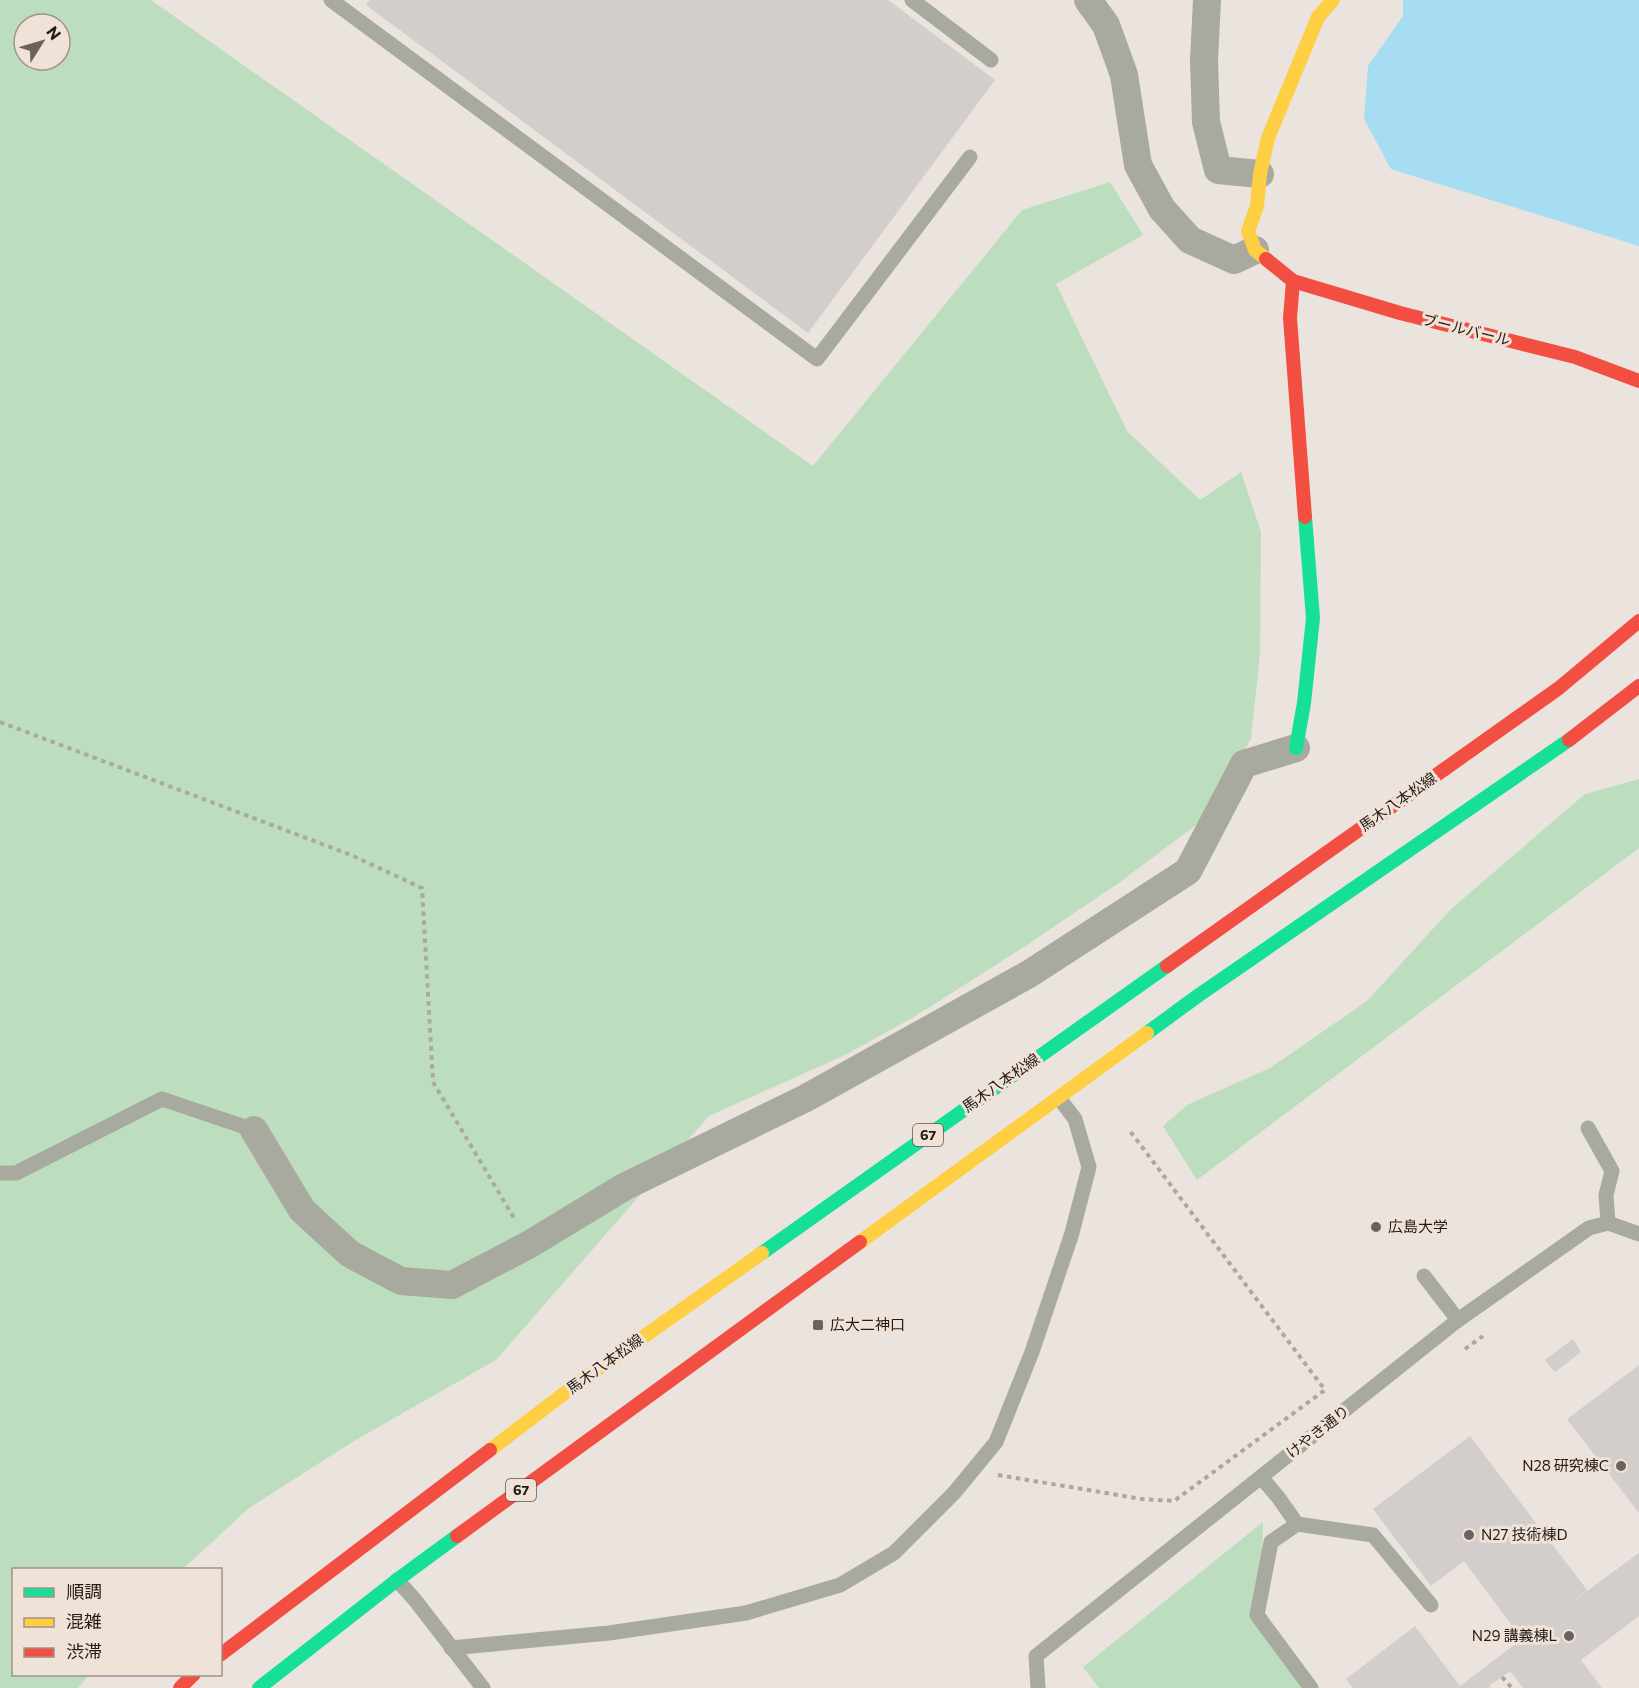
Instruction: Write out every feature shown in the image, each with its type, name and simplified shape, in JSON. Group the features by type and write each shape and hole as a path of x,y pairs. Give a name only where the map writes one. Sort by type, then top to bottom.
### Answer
{"main road":[{"path":"1296,748 1304,703 1313,618 1290,318 1293,281 1255,250 1248,231 1257,207 1260,174 1268,138 1318,17 1333,0"},
{"name":"ブールバール","path":"1293,281 1400,313 1575,357 1639,381"},
{"name":"馬木八本松線","path":"222,1653 574,1386 1559,688 1639,621"},
{"name":"67","path":"259,1688 397,1580 1199,995 1586,728 1639,686"},
{"path":"180,1688 192,1676"}],"street":[{"path":"1088,0 1106,26 1124,75 1138,165 1162,209 1190,240 1234,260 1255,250"},
{"path":"1206,1 1204,61 1206,122 1218,170 1260,174"},
{"path":"254,1130 302,1210 350,1254 401,1281 452,1285 530,1244 624,1187 806,1098 1029,974 1188,871 1244,764 1296,748"}],"lane":[{"path":"330,0 817,359 970,157"},
{"path":"912,0 991,60"},
{"path":"451,1648 609,1634 746,1613 840,1585 894,1553 954,1493 996,1442 1032,1352 1072,1233 1089,1167 1075,1119 1059,1098"},
{"path":"0,1173 16,1173 162,1099 254,1130"},
{"path":"1588,1128 1612,1171 1606,1195 1608,1223 1639,1234"},
{"name":"けやき通り","path":"1038,1688 1036,1656 1458,1320 1589,1228 1608,1223"},
{"path":"1424,1276 1458,1320"},
{"path":"1261,1477 1297,1524"},
{"path":"1311,1688 1257,1615 1271,1542 1297,1524 1373,1535 1431,1605"},
{"path":"397,1580 483,1688"}],"path":[{"path":"0,722 351,855 422,888 433,1082 530,1244"},
{"path":"972,1471 1142,1499 1174,1501 1325,1390 1130,1131"},
{"path":"1462,1352 1489,1331"},
{"path":"1502,1677 1512,1688"}],"green space":[{"path":"0,0 151,0 813,466 1022,210 1110,182 1143,235 1056,284 1127,431 1200,500 1241,472 1261,532 1260,653 1251,739 1200,822 1120,882 914,1017 845,1055 709,1116 496,1360 354,1441 249,1508 184,1568 12,1568 12,1676 88,1676 78,1688 0,1688"},
{"path":"1639,779 1639,848 1197,1180 1163,1126 1187,1105 1270,1068 1367,1001 1451,909 1585,794"},
{"path":"1263,1522 1262,1551 1251,1610 1304,1688 1099,1688 1083,1667"}],"water":[{"path":"1403,0 1639,0 1639,246 1391,169 1364,119 1368,66 1403,16"}],"building":[{"path":"370,0 888,0 995,80 808,333 366,5"},
{"path":"1573,1339 1581,1352 1555,1372 1545,1360"},
{"name":"N28 研究棟C","path":"1639,1365 1639,1513 1567,1419"},
{"path":"1470,1436 1587,1590 1565,1607 1639,1553 1639,1616 1581,1660 1602,1688 1523,1688 1510,1671 1489,1686 1490,1688 1353,1688 1346,1679 1415,1626 1460,1686 1522,1639 1464,1561 1431,1586 1373,1509"}],"traffic: fast":[{"path":"1296,748 1304,703 1313,618 1305,517"},
{"path":"1147,1033 1569,740"},
{"path":"762,1253 1167,966"},
{"path":"259,1688 457,1536"}],"traffic: slow":[{"path":"1266,259 1255,250 1248,231 1257,206 1260,174 1268,138 1318,17 1333,0"},
{"path":"860,1242 1147,1033"},
{"path":"490,1450 574,1386 762,1253"}],"traffic: jam":[{"path":"1266,259 1293,281 1400,313 1575,357 1639,381"},
{"path":"1293,281 1290,318 1305,517"},
{"path":"1167,966 1559,688 1639,621"},
{"path":"1569,740 1639,686"},
{"path":"457,1536 860,1242"},
{"path":"222,1653 490,1450"},
{"path":"180,1688 192,1676"}],"place":[{"name":"広島大学","path":"1376,1227"},
{"name":"広大二神口","path":"818,1325"},
{"name":"N28 研究棟C","path":"1621,1466"},
{"name":"N27 技術棟D","path":"1469,1535"},
{"name":"N29 講義棟L","path":"1569,1636"}]}
